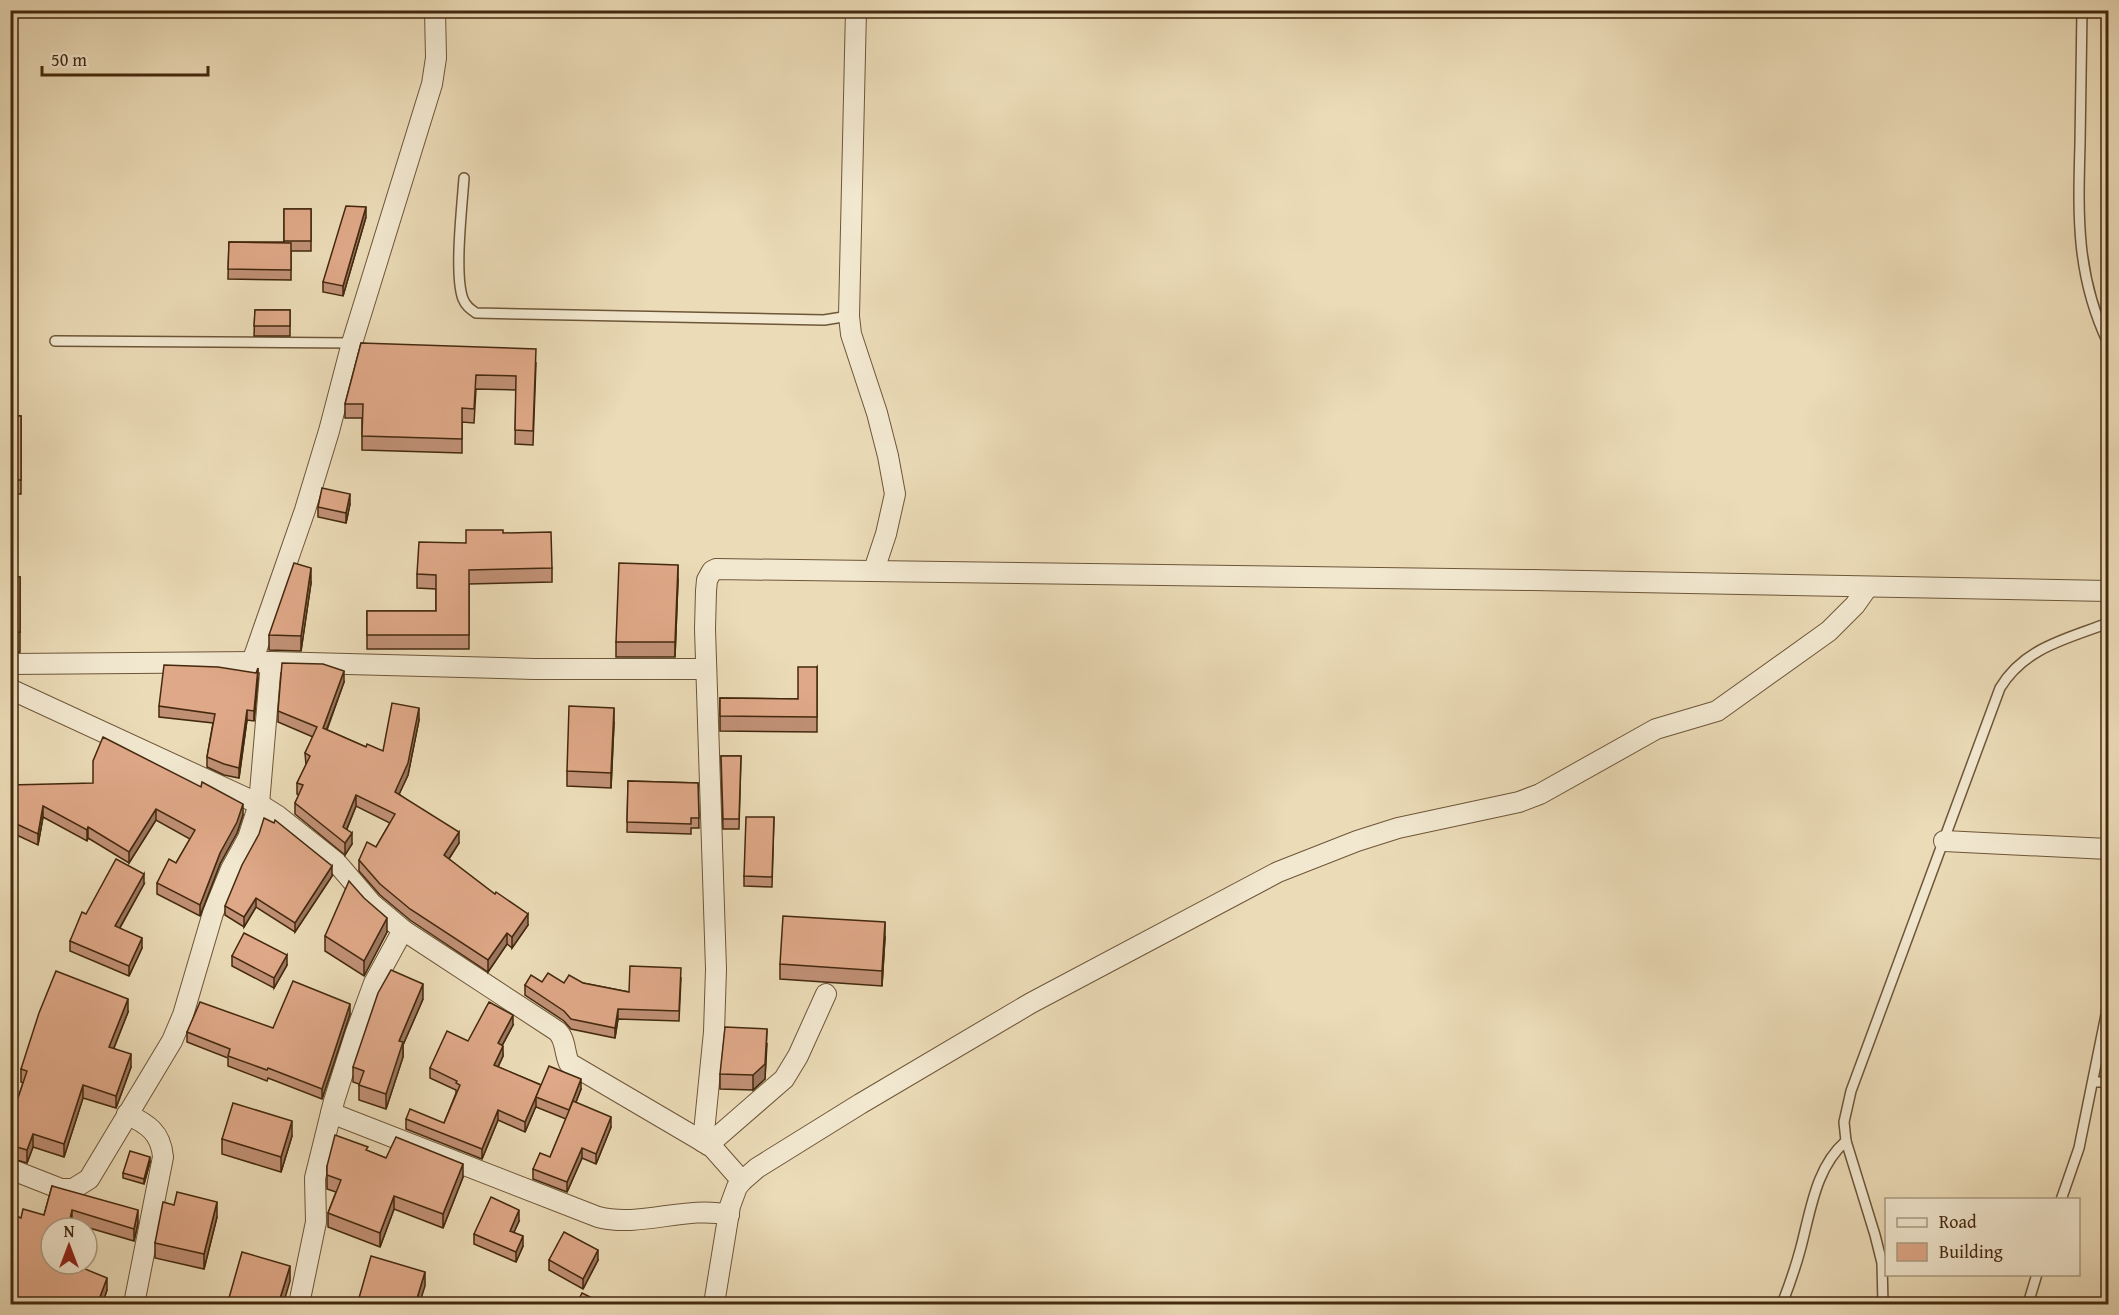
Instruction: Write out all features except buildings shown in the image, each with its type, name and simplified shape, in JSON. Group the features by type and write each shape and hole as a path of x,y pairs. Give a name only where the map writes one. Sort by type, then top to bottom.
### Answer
{"street":[{"path":"10,1169 61,1189 73,1189 89,1179 176,1032 213,913 231,869 248,838 259,804 261,662 329,431 352,343 432,84 436,58 435,10"},
{"path":"856,10 849,316 851,334 877,413 894,487 893,508 874,570"},
{"path":"705,1143 716,980 705,669 706,591 707,580 712,571 717,569 1532,580 2109,591"},
{"path":"714,1305 729,1215 737,1187 757,1168 1031,1003 1278,872 1347,844 1398,828 1519,802 1540,794 1656,729 1717,711 1829,631 1848,613 1867,588"},
{"path":"10,664 261,662 534,669 705,669"},
{"path":"10,689 259,804 278,816 336,862 372,904 403,930 557,1030 563,1039 566,1056 576,1068 705,1143 728,1163 742,1180"},
{"path":"1944,841 2109,849"},
{"path":"299,1305 316,1222 315,1178 332,1113 362,1012 385,960 403,930"},
{"path":"705,1143 784,1079 798,1056 825,993"},
{"path":"332,1113 598,1217 623,1220 709,1212 729,1215"},
{"path":"126,1114 154,1130 160,1140 163,1157 134,1305"}],"lane":[{"path":"2082,10 2079,210 2082,259 2089,295 2098,322 2109,343"},
{"path":"464,178 459,274 464,301 476,313 824,320 849,316"},
{"path":"55,341 352,343"},
{"path":"1883,1305 1882,1263 1846,1140 1844,1122 1851,1091 2000,688 2009,673 2020,662 2042,649 2109,623"},
{"path":"2062,1198 2079,1148 2109,1005"},
{"path":"2092,1082 2109,1082"},
{"path":"1782,1305 1801,1248 1819,1180 1834,1151 1846,1140"},
{"path":"2028,1305 2037,1276"}]}
